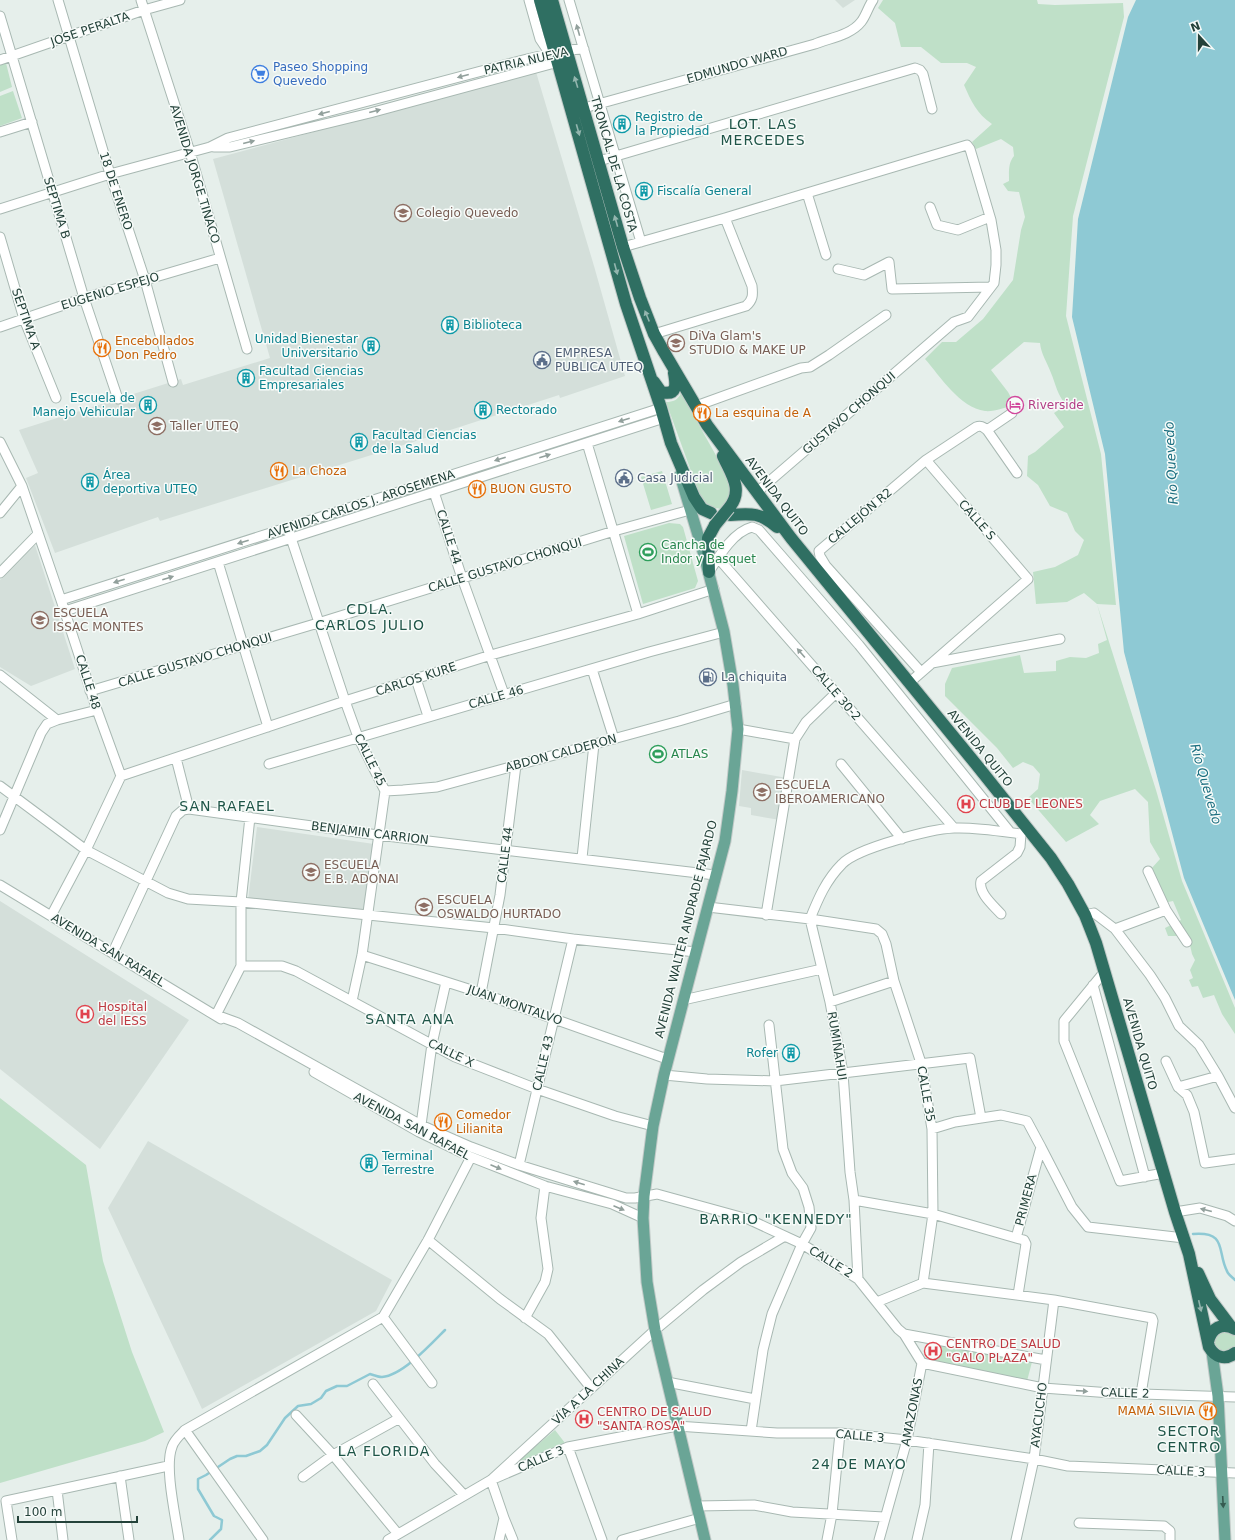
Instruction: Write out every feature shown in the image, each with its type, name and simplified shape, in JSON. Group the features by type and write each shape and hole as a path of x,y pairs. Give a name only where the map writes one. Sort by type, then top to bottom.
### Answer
{"highway":[{"name":"TRONCAL DE LA COSTA","path":"540,0 584,108 623,247 654,334"},
{"name":"TRONCAL DE LA COSTA","path":"552,0 562,56 634,331"},
{"name":"AVENIDA WALTER ANDRADE FAJARDO","path":"634,331 671,443"},
{"name":"AVENIDA QUITO","path":"654,334 707,425 756,493 909,683 1024,831 1050,858 1068,884 1085,915 1096,942 1175,1212 1189,1254 1210,1347"},
{"path":"650,376 662,392 670,392 674,390 676,383 673,367"},
{"path":"707,425 736,484 737,490 735,500 730,512"},
{"path":"671,443 694,498 702,509 713,519"},
{"path":"713,519 730,512 761,516 791,538"},
{"path":"709,572 708,538 713,519"},
{"name":"AVENIDA QUITO","path":"1189,1254 1210,1299 1233,1328"},
{"path":"1233,1328 1226,1325 1216,1328 1209,1336 1210,1347 1222,1357 1227,1357 1235,1353"}],"main road":[{"name":"AVENIDA WALTER ANDRADE FAJARDO","path":"671,443 714,589 724,632 736,704 738,729 732,792 724,842 667,1059 653,1126 644,1196 643,1218 648,1282 655,1330 704,1540"},
{"path":"1210,1347 1218,1396 1225,1540"}],"street":[{"name":"18 DE ENERO","path":"58,0 110,174 145,280 173,382"},
{"name":"AVENIDA JORGE TINACO","path":"141,0 190,152 247,349"},
{"name":"JOSE PERALTA","path":"0,60 144,10 180,0"},
{"path":"529,0 540,39 546,48 562,56"},
{"path":"569,0 641,242"},
{"name":"EDMUNDO WARD","path":"584,108 815,44 845,33 858,26 873,0"},
{"name":"SEPTIMA B","path":"0,16 84,298 118,399"},
{"name":"PATRIA NUEVA","path":"0,209 110,174 210,147 228,138 562,56 584,49"},
{"path":"599,161 915,68 920,70 923,74 932,109"},
{"path":"0,132 32,122"},
{"path":"623,247 967,145 970,149 990,217 996,250 994,283 991,287 892,289 889,262 864,275 838,269"},
{"path":"807,193 826,255"},
{"path":"930,207 937,225 958,230 990,217"},
{"path":"654,334 746,306 750,302 753,295 752,286 725,218"},
{"name":"SEPTIMA A","path":"0,237 24,319 56,398"},
{"name":"EUGENIO ESPEJO","path":"0,327 84,298 220,258"},
{"name":"GUSTAVO CHONQUI","path":"756,493 940,333 954,322 968,317 991,287"},
{"path":"696,406 801,368 810,367 829,356 886,315"},
{"name":"AVENIDA CARLOS J. AROSEMENA","path":"65,611 587,443 662,413"},
{"name":"AVENIDA CARLOS J. AROSEMENA","path":"61,600 288,527 662,413"},
{"path":"1012,413 987,430 1017,473"},
{"name":"CALLEJÓN R2","path":"921,672 826,566 818,553 819,550 926,460 976,427 980,426 987,430"},
{"name":"CALLE 48","path":"0,442 22,486 65,611 96,710 121,776"},
{"path":"587,443 638,614"},
{"name":"CALLE S","path":"926,460 1028,579 932,663"},
{"path":"0,513 22,486"},
{"name":"CALLE 44","path":"434,492 462,578 504,694"},
{"name":"CALLE GUSTAVO CHONQUI","path":"90,691 318,623 614,531 690,510"},
{"name":"CALLE 45","path":"288,527 318,623 345,702 358,737 385,791 366,915 362,955 352,1001"},
{"path":"709,572 733,540 749,528 756,528 859,645 1010,832"},
{"path":"769,541 781,530"},
{"path":"0,573 38,534"},
{"name":"CALLE 30-2","path":"718,558 954,828"},
{"path":"218,562 268,727"},
{"name":"CARLOS KURE","path":"121,776 491,655 638,614 714,589"},
{"name":"CALLE 46","path":"268,764 504,694 724,632"},
{"path":"909,683 932,663 1060,639"},
{"path":"592,669 614,738"},
{"path":"0,675 57,720"},
{"path":"416,679 428,716"},
{"path":"766,915 795,739 806,722 836,693"},
{"name":"ABDON CALDERON","path":"385,791 437,787 736,704"},
{"path":"0,830 41,733 47,724 96,710"},
{"path":"738,729 795,739"},
{"path":"582,858 594,744"},
{"path":"113,952 176,816 183,810 189,809 176,758"},
{"path":"841,764 902,839"},
{"name":"CALLE 44","path":"482,993 500,895 516,765"},
{"path":"51,916 86,850 121,776"},
{"path":"0,786 86,850 168,893 188,899 241,902 494,928 573,939 696,952"},
{"name":"BENJAMIN CARRION","path":"189,809 378,835 716,875"},
{"path":"216,1015 241,966 241,902 250,817"},
{"path":"708,907 810,919 823,888 849,857 889,842 954,828 1010,832 1024,831 1020,847 1016,853 981,881 980,886 982,892 1001,914"},
{"path":"1148,872 1166,910 1187,942"},
{"name":"AVENIDA SAN RAFAEL","path":"0,885 113,952 216,1015 234,1028 420,1132 471,1157 545,1186 612,1204 643,1218"},
{"path":"1115,929 1166,910"},
{"path":"1085,915 1094,913 1115,929 1154,980 1179,1026 1199,1046 1218,1076 1235,1108"},
{"name":"RUMIÑAHUI","path":"810,919 830,1002 843,1073 850,1172 854,1200 858,1279"},
{"name":"CALLE 35","path":"810,919 876,929 882,934 886,944 894,981 921,1063 932,1129 933,1214 923,1283"},
{"name":"CALLE 43","path":"519,1165 573,939"},
{"name":"JUAN MONTALVO","path":"362,955 482,993 667,1059"},
{"name":"CALLE X","path":"241,966 282,966 288,968 455,1057 537,1089 615,1116 653,1126"},
{"path":"683,1000 822,969"},
{"path":"1104,971 1064,1021 1064,1041 1120,1181 1164,1173"},
{"path":"830,1002 894,981"},
{"path":"421,1125 432,1044 446,982"},
{"path":"1093,985 1145,1177"},
{"name":"AVENIDA SAN RAFAEL","path":"216,1015 238,1023 421,1125 471,1147 519,1165 626,1198 644,1196"},
{"path":"751,1431 763,1350 772,1314 802,1244 811,1228 809,1207 804,1188 792,1173 783,1149 770,1025"},
{"path":"664,1075 707,1079 775,1081 970,1058 981,1118"},
{"path":"1166,1061 1178,1087 1187,1095 1194,1112 1205,1163 1235,1159"},
{"path":"1178,1087 1218,1076"},
{"path":"932,1129 955,1122 1001,1115 1027,1121 1072,1207 1080,1219 1088,1227 1184,1238"},
{"name":"PRIMERA","path":"854,1200 933,1214 1016,1238 1041,1147"},
{"path":"179,1540 168,1466 173,1444 185,1430 383,1317 428,1240 471,1157"},
{"path":"525,1318 545,1282 548,1269 542,1218 545,1186"},
{"name":"CALLE 2","path":"644,1196 657,1194 748,1219 802,1244 858,1279 898,1329 904,1334"},
{"path":"1175,1212 1200,1208 1227,1216 1235,1221"},
{"name":"VÍA A LA CHINA","path":"388,1540 491,1480 655,1330 703,1290 741,1262 785,1236"},
{"path":"1016,1238 1024,1240 1026,1244 1018,1295"},
{"path":"428,1240 500,1299 548,1334 591,1388"},
{"path":"877,1302 923,1283 1054,1300 1152,1318 1153,1321 1141,1394"},
{"name":"AYACUCHO","path":"1016,1540 1034,1459 1054,1300"},
{"path":"383,1317 432,1383"},
{"path":"904,1334 1046,1360"},
{"name":"AMAZONAS","path":"879,1540 884,1517 908,1440 922,1363 904,1334"},
{"name":"CALLE 2","path":"922,1363 1043,1388 1141,1394 1235,1397"},
{"path":"667,1382 755,1400"},
{"path":"373,1384 398,1419 464,1496"},
{"path":"296,1415 333,1455 398,1534"},
{"path":"303,1476 333,1455 398,1419"},
{"name":"CALLE 3","path":"491,1480 568,1447 677,1426 777,1433 840,1433 930,1443 1034,1459 1068,1466 1235,1473"},
{"path":"185,1430 263,1540"},
{"path":"827,1540 832,1514 840,1433"},
{"path":"917,1540 925,1505 930,1443"},
{"path":"568,1447 602,1540"},
{"path":"12,1540 6,1501 168,1466"},
{"path":"120,1476 129,1540"},
{"path":"491,1480 513,1540"},
{"path":"57,1490 63,1540"},
{"path":"697,1506 754,1505 792,1512 884,1517"},
{"path":"499,1540 504,1518"},
{"path":"622,1540 700,1518"},
{"path":"1079,1523 1164,1526 1170,1531 1170,1540"}],"shaded area":[{"path":"835,0 855,0 843,8"},
{"path":"536,72 625,376 560,398 559,395 160,521 158,517 55,553 26,478 38,473 19,430 181,379 183,385 270,358 213,159"},
{"path":"35,545 75,669 31,686 0,667 0,580"},
{"name":"ESCUELA IBEROAMERICANO","path":"742,770 787,778 780,820 751,815 751,808 739,806"},
{"name":"ESCUELA E.B. ADONAI","path":"257,827 374,844 365,913 248,900"},
{"path":"0,901 189,1020 100,1149 0,1069"},
{"path":"148,1141 392,1280 376,1311 202,1409 108,1208"}],"green space":[{"path":"883,0 1037,0 1038,4 1055,5 1123,3 1124,17 1073,216 1066,316 1101,454 1116,605 1097,604 1084,593 1067,602 1036,604 1033,572 1055,567 1078,555 1084,540 1075,531 1067,513 1050,506 1038,485 1027,476 1028,456 1035,452 1064,427 1054,413 1066,405 1057,389 1040,343 1024,342 991,370 1008,392 1015,405 992,411 976,409 959,398 925,359 942,342 956,342 983,319 1013,280 1021,230 1025,217 1019,192 1008,191 1003,184 1009,181 1010,165 1014,156 1013,147 1001,139 976,149 972,142 992,124 978,111 964,85 976,67 967,63 941,63 921,47 901,47 895,23 878,8"},
{"path":"6,63 12,87 0,92 0,64"},
{"path":"13,91 22,118 0,126 0,96"},
{"path":"681,393 732,484 731,496 722,509 709,507 700,496 666,402 675,400"},
{"path":"662,471 672,504 651,510 641,477"},
{"path":"669,523 680,524 683,527 698,581 695,588 643,604 624,536"},
{"path":"1097,604 1156,790 1182,881 1235,1008 1235,1034 1222,1014 1214,995 1203,998 1198,986 1192,987 1189,980 1193,978 1190,970 1195,960 1188,936 1168,936 1165,928 1181,920 1173,901 1164,903 1151,869 1160,859 1150,842 1148,802 1135,789 1100,801 1090,815 1099,824 1066,842 1028,798 1038,789 1040,774 1033,766 1023,762 1013,768 997,748 945,696 945,684 952,668 1020,655 1024,673 1056,671 1056,661 1070,657 1086,658 1099,653 1098,644 1107,640"},
{"path":"0,1098 86,1165 103,1261 132,1352 164,1432 145,1441 0,1483"},
{"path":"1223,1330 1235,1336 1235,1347 1227,1353 1216,1350 1213,1339"},
{"path":"940,1342 1032,1362 1027,1381 936,1361"},
{"path":"555,1430 565,1443 516,1463"}],"water":[{"name":"Río Quevedo","path":"1136,0 1235,0 1235,1000 1184,878 1124,652 1105,454 1072,317 1078,219 1128,17"}],"waterway":[{"path":"1193,1234 1204,1234 1212,1236 1217,1240 1220,1245 1228,1273 1235,1280"},
{"path":"210,1540 221,1529 222,1520 214,1516 198,1489 198,1479 230,1459 237,1456 246,1456 260,1451 267,1445 285,1418 298,1406 311,1404 321,1398 326,1391 337,1386 347,1386 370,1374 382,1377 399,1371 416,1358 445,1330"}],"place":[{"name":"Paseo Shopping Quevedo","path":"260,74"},
{"name":"Registro de la Propiedad","path":"622,124"},
{"name":"Fiscalía General","path":"644,191"},
{"name":"Colegio Quevedo","path":"403,213"},
{"name":"Biblioteca","path":"450,325"},
{"name":"DiVa Glam's STUDIO & MAKE UP","path":"676,343"},
{"name":"Unidad Bienestar Universitario","path":"371,346"},
{"name":"Encebollados Don Pedro","path":"102,348"},
{"name":"EMPRESA PUBLICA UTEQ","path":"542,360"},
{"name":"Facultad Ciencias Empresariales","path":"246,378"},
{"name":"Escuela de Manejo Vehicular","path":"148,405"},
{"name":"Riverside","path":"1015,405"},
{"name":"Rectorado","path":"483,410"},
{"name":"La esquina de A","path":"702,413"},
{"name":"Taller UTEQ","path":"157,426"},
{"name":"Facultad Ciencias de la Salud","path":"359,442"},
{"name":"La Choza","path":"279,471"},
{"name":"Casa Judicial","path":"624,478"},
{"name":"Área deportiva UTEQ","path":"90,482"},
{"name":"BUON GUSTO","path":"477,489"},
{"name":"Cancha de Indor y Basquet","path":"648,552"},
{"name":"ESCUELA ISSAC MONTES","path":"40,620"},
{"name":"La chiquita","path":"708,677"},
{"name":"ATLAS","path":"658,754"},
{"name":"ESCUELA IBEROAMERICANO","path":"762,792"},
{"name":"CLUB DE LEONES","path":"966,804"},
{"name":"ESCUELA E.B. ADONAI","path":"311,872"},
{"name":"ESCUELA OSWALDO HURTADO","path":"424,907"},
{"name":"Hospital del IESS","path":"85,1014"},
{"name":"Rofer","path":"791,1053"},
{"name":"Comedor Lilianita","path":"443,1122"},
{"name":"Terminal Terrestre","path":"369,1163"},
{"name":"CENTRO DE SALUD \"GALO PLAZA\"","path":"933,1351"},
{"name":"MAMÁ SILVIA","path":"1208,1411"},
{"name":"CENTRO DE SALUD \"SANTA ROSA\"","path":"584,1419"}],"district":[{"name":"LOT. LAS MERCEDES","path":"763,132"},
{"name":"CDLA. CARLOS JULIO","path":"370,618"},
{"name":"SAN RAFAEL","path":"227,806"},
{"name":"SANTA ANA","path":"410,1019"},
{"name":"BARRIO \"KENNEDY\"","path":"776,1219"},
{"name":"SECTOR CENTRO","path":"1189,1440"},
{"name":"LA FLORIDA","path":"384,1451"},
{"name":"24 DE MAYO","path":"859,1464"}]}
